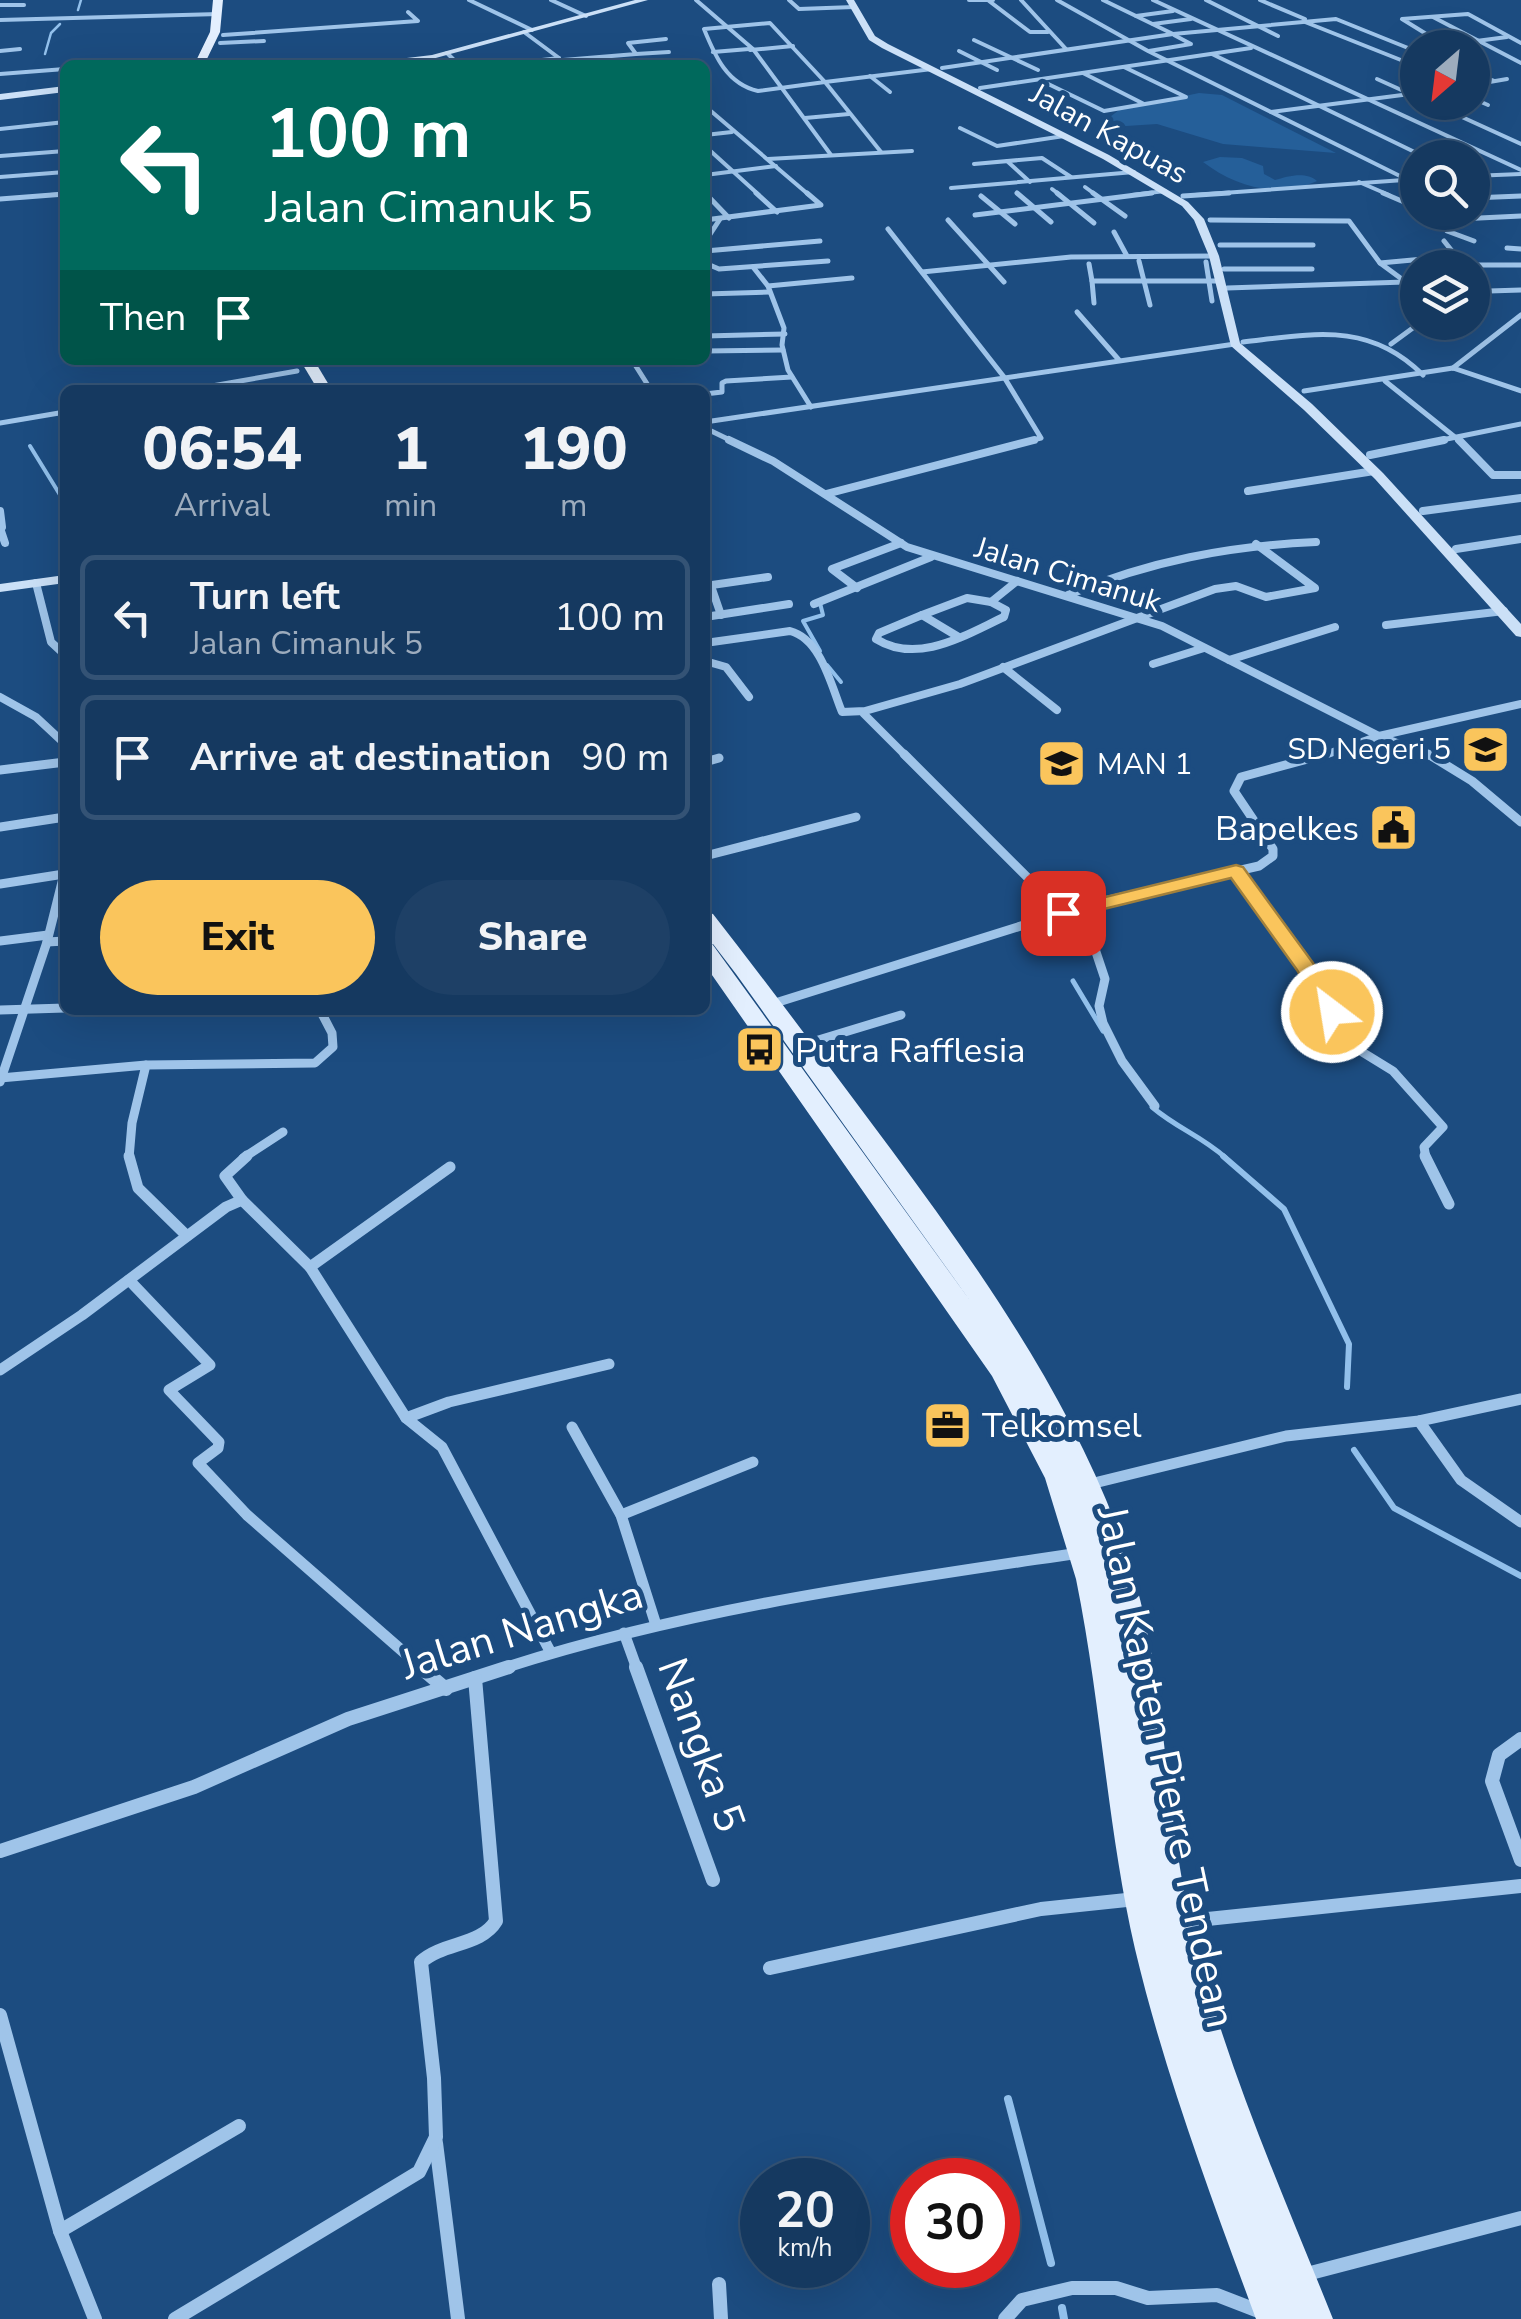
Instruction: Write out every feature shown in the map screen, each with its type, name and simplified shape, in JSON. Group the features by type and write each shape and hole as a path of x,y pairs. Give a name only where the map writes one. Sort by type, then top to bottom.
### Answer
{"main road":[{"path":"205,60 219,14 218,0"},
{"path":"207,60 222,39 230,0"},
{"path":"299,365 321,385"},
{"path":"710,926 762,1007"},
{"path":"710,954 762,1007"},
{"name":"Jalan Kapten Pierre Tendean","path":"762,1007 802,1045 868,1159 998,1365 1059,1475 1085,1552 1103,1630 1124,1796 1142,1898 1178,2040 1276,2318"},
{"name":"Jalan Kapten Pierre Tendean","path":"762,1007 868,1159 956,1255 1064,1435 1086,1485 1111,1550 1132,1652 1173,1923 1213,2058 1313,2319"}],"street":[{"path":"2,5 10,0"},
{"path":"469,0 528,31 562,60"},
{"path":"551,0 586,16"},
{"path":"418,60 644,0"},
{"path":"696,0 714,10 783,88 830,155"},
{"path":"790,0 799,9 855,5"},
{"path":"969,0 992,0 1030,32 1048,32"},
{"path":"1022,0 1066,49"},
{"path":"1057,0 1148,51 1400,176"},
{"path":"1103,0 1191,44 1148,51"},
{"path":"1153,0 1521,172"},
{"path":"1206,0 1278,36"},
{"path":"1260,0 1400,60"},
{"path":"2,5 24,4"},
{"path":"828,16 855,5"},
{"name":"Jalan Kapuas","path":"855,5 872,38 980,88 1183,196 1210,220 1218,284 1239,343"},
{"path":"1134,16 1176,11"},
{"path":"222,39 418,22 408,12"},
{"path":"0,20 219,14"},
{"path":"1402,19 1469,14 1521,43"},
{"path":"1395,15 1420,30"},
{"path":"763,16 825,82 881,152"},
{"path":"1433,17 1455,30"},
{"path":"1152,24 1193,19"},
{"path":"770,23 704,29 713,52 748,90 1303,20 1340,20 1399,44"},
{"path":"1490,39 1508,36"},
{"path":"222,39 264,41"},
{"path":"636,54 628,42 666,39"},
{"path":"974,40 1038,70"},
{"path":"19,58 24,41"},
{"path":"1369,48 1399,44"},
{"path":"713,52 793,46"},
{"path":"980,88 1254,48"},
{"path":"0,51 20,49"},
{"path":"1490,49 1521,63"},
{"path":"959,51 998,70"},
{"path":"573,60 670,52"},
{"path":"447,54 454,60"},
{"path":"1212,54 1400,145"},
{"path":"1038,79 1100,110 1186,96 1124,66"},
{"name":"Jalan Kapuas","path":"937,68 1040,120 1164,192 1199,219 1213,254 1224,269 1218,284"},
{"path":"0,74 60,69"},
{"path":"1082,73 1145,104"},
{"path":"870,76 890,92"},
{"path":"1377,79 1400,89"},
{"path":"1490,79 1495,81"},
{"path":"1490,82 1506,79"},
{"path":"0,97 60,90"},
{"path":"1271,112 1400,96"},
{"path":"710,111 821,204 710,220"},
{"path":"805,118 849,114"},
{"path":"1468,120 1521,144"},
{"path":"0,129 60,123"},
{"path":"960,128 997,146 1064,136"},
{"path":"710,134 732,132"},
{"path":"0,156 60,151"},
{"path":"710,151 777,212"},
{"path":"767,159 912,151"},
{"path":"993,185 974,164 1044,159 1072,178"},
{"path":"1008,160 1030,182"},
{"path":"710,174 776,166"},
{"path":"0,178 60,172"},
{"path":"950,188 1134,172"},
{"path":"1490,175 1521,172"},
{"path":"1183,196 1400,179"},
{"path":"1358,182 1400,199"},
{"path":"1085,186 1125,216"},
{"path":"1052,189 1094,223"},
{"path":"975,215 1164,192"},
{"path":"1016,193 1052,222"},
{"path":"0,199 60,194"},
{"path":"981,196 1015,224"},
{"path":"1490,197 1521,196"},
{"path":"710,198 729,218"},
{"path":"1490,217 1521,216"},
{"path":"710,234 720,219"},
{"path":"948,220 1004,282"},
{"path":"1210,220 1349,222 1380,264 1400,278"},
{"path":"826,494 1040,440 1004,376 888,229"},
{"path":"1447,230 1474,241"},
{"path":"1114,232 1127,256"},
{"path":"1444,241 1451,250"},
{"path":"710,251 820,242"},
{"path":"922,272 1071,257 1213,254 1313,245"},
{"path":"1507,248 1521,249"},
{"path":"710,266 753,268 828,261"},
{"path":"1139,261 1150,305"},
{"path":"1380,264 1400,262"},
{"path":"1089,264 1094,303"},
{"path":"1490,265 1521,264"},
{"path":"753,268 768,289 785,334 783,350 792,377 810,407"},
{"path":"1224,269 1312,269"},
{"path":"710,294 852,278"},
{"path":"1092,281 1400,282"},
{"path":"1212,301 1218,284"},
{"path":"1490,291 1521,290"},
{"path":"1077,312 1119,360"},
{"path":"1304,392 1453,368 1521,314"},
{"path":"710,336 785,334"},
{"path":"710,424 966,386 1004,376 1239,343 1334,334 1391,344 1423,375"},
{"path":"1391,344 1400,337"},
{"path":"1239,343 1304,392 1521,632"},
{"path":"1239,343 1370,455 1521,621"},
{"path":"710,351 783,350"},
{"path":"210,385 294,365"},
{"path":"1453,368 1520,389"},
{"path":"710,393 722,392 722,383 726,381 792,377"},
{"path":"1385,381 1458,439 1493,475 1521,475"},
{"path":"0,424 60,416"},
{"path":"1370,455 1521,424"},
{"name":"Jalan Cimanuk","path":"710,428 754,450 931,558 1136,616 1379,736 1420,747 1484,790 1521,822"},
{"path":"1248,491 1374,471"},
{"path":"1422,512 1521,498"},
{"path":"0,510 5,543"},
{"path":"1456,549 1521,539"},
{"path":"1068,596 1155,560 1256,544 1316,542"},
{"path":"858,588 832,569 901,543"},
{"path":"710,642 790,632 802,634 822,661 842,712 864,714 1004,667 1136,616 1229,587 1266,597 1315,588 1256,544"},
{"path":"814,604 931,558"},
{"path":"710,586 768,577"},
{"path":"0,588 60,579"},
{"path":"991,602 1017,582"},
{"path":"36,583 52,642 60,651"},
{"path":"710,590 721,614"},
{"path":"967,598 991,602 1007,614 957,636 901,650 888,648 876,639 880,633 967,598"},
{"path":"710,616 789,604"},
{"path":"1386,625 1504,611"},
{"path":"922,615 957,636"},
{"path":"1228,660 1335,627"},
{"path":"1153,664 1204,648"},
{"path":"710,661 726,666 749,697"},
{"path":"1004,667 1057,710"},
{"path":"0,697 21,706 60,740"},
{"path":"762,1007 1063,913 1259,866 1273,856 1273,848 1234,790 1241,778 1308,761 1379,736 1521,704"},
{"path":"864,714 1063,913 1102,966 1105,980 1100,1011 1124,1062 1156,1106"},
{"path":"710,761 719,758"},
{"path":"0,770 60,763"},
{"path":"710,855 856,816"},
{"path":"0,827 60,818"},
{"path":"1236,871 1306,968 1354,1047 1394,1070 1443,1126 1440,1134 1424,1147 1424,1153 1449,1204"},
{"path":"0,884 60,876"},
{"path":"60,890 1,1079 146,1065 323,1060 335,1044 335,1035 323,1015"},
{"path":"0,941 60,940"},
{"path":"0,1010 60,1008"},
{"path":"802,1045 901,1016"},
{"path":"146,1065 133,1117 130,1175 187,1236"},
{"path":"283,1132 236,1162 224,1176 251,1212 310,1267 406,1418 442,1446 551,1653"},
{"path":"310,1267 450,1167"},
{"path":"0,1370 242,1200"},
{"path":"129,1280 210,1365 170,1390 219,1442 198,1464 321,1582 446,1689"},
{"path":"406,1418 449,1402 609,1364"},
{"path":"1086,1485 1286,1436 1418,1421 1521,1399"},
{"path":"1418,1421 1453,1474 1521,1522"},
{"path":"572,1427 621,1515 656,1625"},
{"path":"621,1515 752,1462"},
{"name":"Jalan Nangka","path":"0,1851 194,1788 348,1719 551,1653 787,1596 1085,1552"},
{"name":"Nangka 5","path":"624,1633 713,1880"},
{"path":"458,2319 436,2137 434,2078 421,1962 450,1942 483,1938 496,1921 475,1678"},
{"path":"1521,1739 1502,1748 1491,1768 1492,1781 1521,1860"},
{"path":"1173,1923 1521,1886"},
{"path":"770,1968 1040,1909 1142,1898"},
{"path":"0,2015 60,2231 95,2319"},
{"path":"60,2231 239,2126"},
{"path":"175,2319 324,2226 420,2172 436,2137"},
{"path":"1264,2285 1521,2218"},
{"path":"719,2284 724,2308 721,2319"},
{"path":"1005,2319 1022,2300 1072,2288 1116,2288 1148,2298 1217,2295 1276,2318"}],"shaded area":[{"path":"1199,93 1222,95 1336,153 1223,144 1157,124 1126,126 1106,120 1119,110"},
{"path":"1220,157 1242,158 1263,166 1264,174 1275,180 1302,175 1317,181 1287,189 1258,188 1229,178 1203,162"}],"waterway":[{"path":"78,10 81,0"},
{"path":"45,54 51,33 60,24"},
{"path":"30,446 60,495"},
{"path":"820,603 823,615 803,621 820,651"},
{"path":"827,665 841,682"},
{"path":"1073,981 1103,1031"},
{"path":"1152,1107 1226,1158"},
{"path":"1223,1156 1284,1209 1349,1344 1347,1387"},
{"path":"1354,1450 1394,1508 1521,1576"},
{"path":"1008,2099 1051,2263"},
{"path":"1062,2308 1064,2319"}],"place":[{"name":"SD Negeri 5","path":"1486,749"},
{"name":"MAN 1","path":"1062,764"},
{"name":"Bapelkes","path":"1394,828"},
{"name":"Putra Rafflesia","path":"760,1050"},
{"name":"Telkomsel","path":"947,1425"}],"route":[{"path":"1063,913 1236,871 1306,968 1332,1012"}]}
